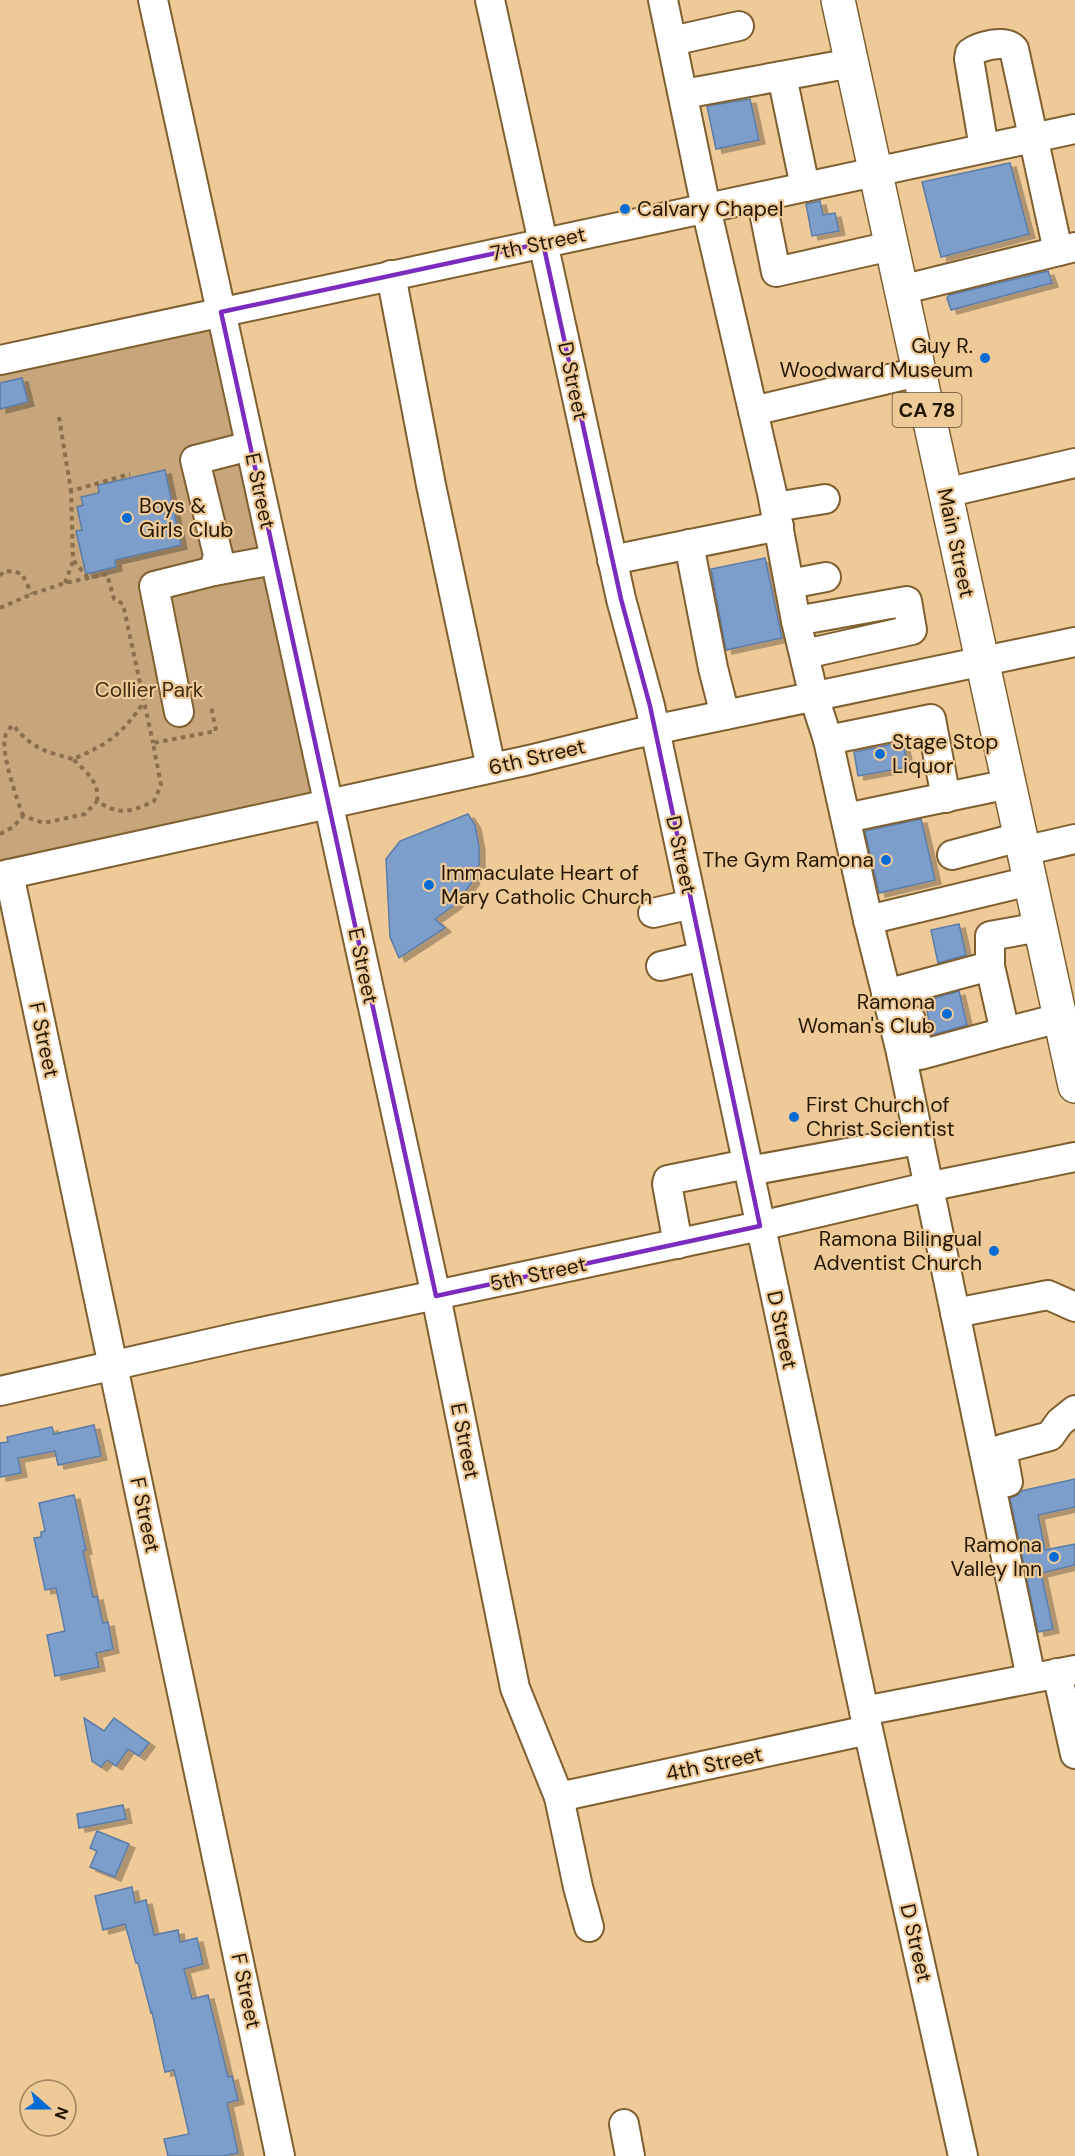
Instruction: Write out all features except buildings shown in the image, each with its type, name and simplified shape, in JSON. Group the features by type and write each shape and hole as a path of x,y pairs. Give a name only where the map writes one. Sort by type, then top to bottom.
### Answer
{"main road":[{"name":"Main Street","path":"838,0 1075,1086"}],"street":[{"name":"E Street","path":"153,0 436,1296 514,1688 559,1797 589,1927"},
{"name":"D Street","path":"490,0 612,560 655,730 866,1721 963,2156"},
{"path":"663,0 706,208 777,516 796,621 814,696 828,740 867,920 920,1055 1060,1018"},
{"path":"672,40 739,26"},
{"path":"901,290 1067,249 1033,138 1014,49 1010,44 1004,43 976,49 970,53 969,59 984,148"},
{"path":"684,94 852,63"},
{"path":"782,76 805,187"},
{"name":"7th Street","path":"0,360 1075,129"},
{"path":"761,196 776,272 891,246"},
{"path":"392,275 431,485 491,768"},
{"path":"753,411 918,372"},
{"path":"214,571 218,555 195,460 250,446"},
{"path":"945,493 1075,463"},
{"path":"612,560 689,544 825,499"},
{"path":"689,544 713,668 725,715"},
{"path":"179,712 154,586 214,571 274,560"},
{"path":"790,584 826,576"},
{"path":"796,621 907,600 912,630 805,654"},
{"name":"6th Street","path":"5,875 328,805 655,730 1075,642"},
{"path":"828,740 931,718 946,798"},
{"path":"846,818 1009,784"},
{"path":"867,920 1024,856 1075,839"},
{"path":"952,855 1024,856"},
{"name":"F Street","path":"5,875 114,1366 280,2156"},
{"path":"653,913 692,904"},
{"path":"1005,1032 990,966 990,936 1040,927"},
{"path":"661,966 703,957"},
{"path":"895,991 990,966"},
{"path":"895,991 900,1048 927,1187 955,1313 1075,1754"},
{"path":"678,1244 668,1180 918,1140"},
{"name":"5th Street","path":"0,1391 243,1336 760,1226 927,1187 1075,1157"},
{"path":"955,1313 1048,1295 1075,1307"},
{"path":"1008,1482 1002,1449 1050,1436 1060,1422 1075,1410"},
{"name":"4th Street","path":"559,1797 1054,1674"},
{"path":"624,2124 630,2156"}],"path":[{"path":"59,417 71,491 73,560 65,583"},
{"path":"71,491 130,474"},
{"path":"73,560 88,579"},
{"path":"0,576 3,572 13,571 22,574 32,594"},
{"path":"0,602 1,608 65,583 107,574 114,599 123,604 162,785 154,801 133,811 109,810 97,801"},
{"path":"73,759 112,740 124,729 144,702"},
{"path":"153,742 216,731 211,706"},
{"path":"13,726 24,739 36,747 73,759 91,777 98,792 97,801 85,814 44,823 23,816 8,763 5,736 9,728 13,726"},
{"path":"0,834 13,827 23,816"}],"highlighted area":[{"path":"543,243 621,599 650,706 760,1226 436,1296 221,312"}],"green space":[{"name":"Collier Park","path":"220,312 327,804 0,875 0,360"}],"place":[{"name":"Calvary Chapel","path":"625,209"},
{"name":"Guy R. Woodward Museum","path":"985,358"},
{"name":"Boys & Girls Club","path":"127,518"},
{"name":"Stage Stop Liquor","path":"880,754"},
{"name":"The Gym Ramona","path":"886,860"},
{"name":"Immaculate Heart of Mary Catholic Church","path":"429,885"},
{"name":"Ramona Woman's Club","path":"947,1014"},
{"name":"First Church of Christ Scientist","path":"794,1117"},
{"name":"Ramona Bilingual Adventist Church","path":"994,1251"},
{"name":"Ramona Valley Inn","path":"1054,1557"}]}
